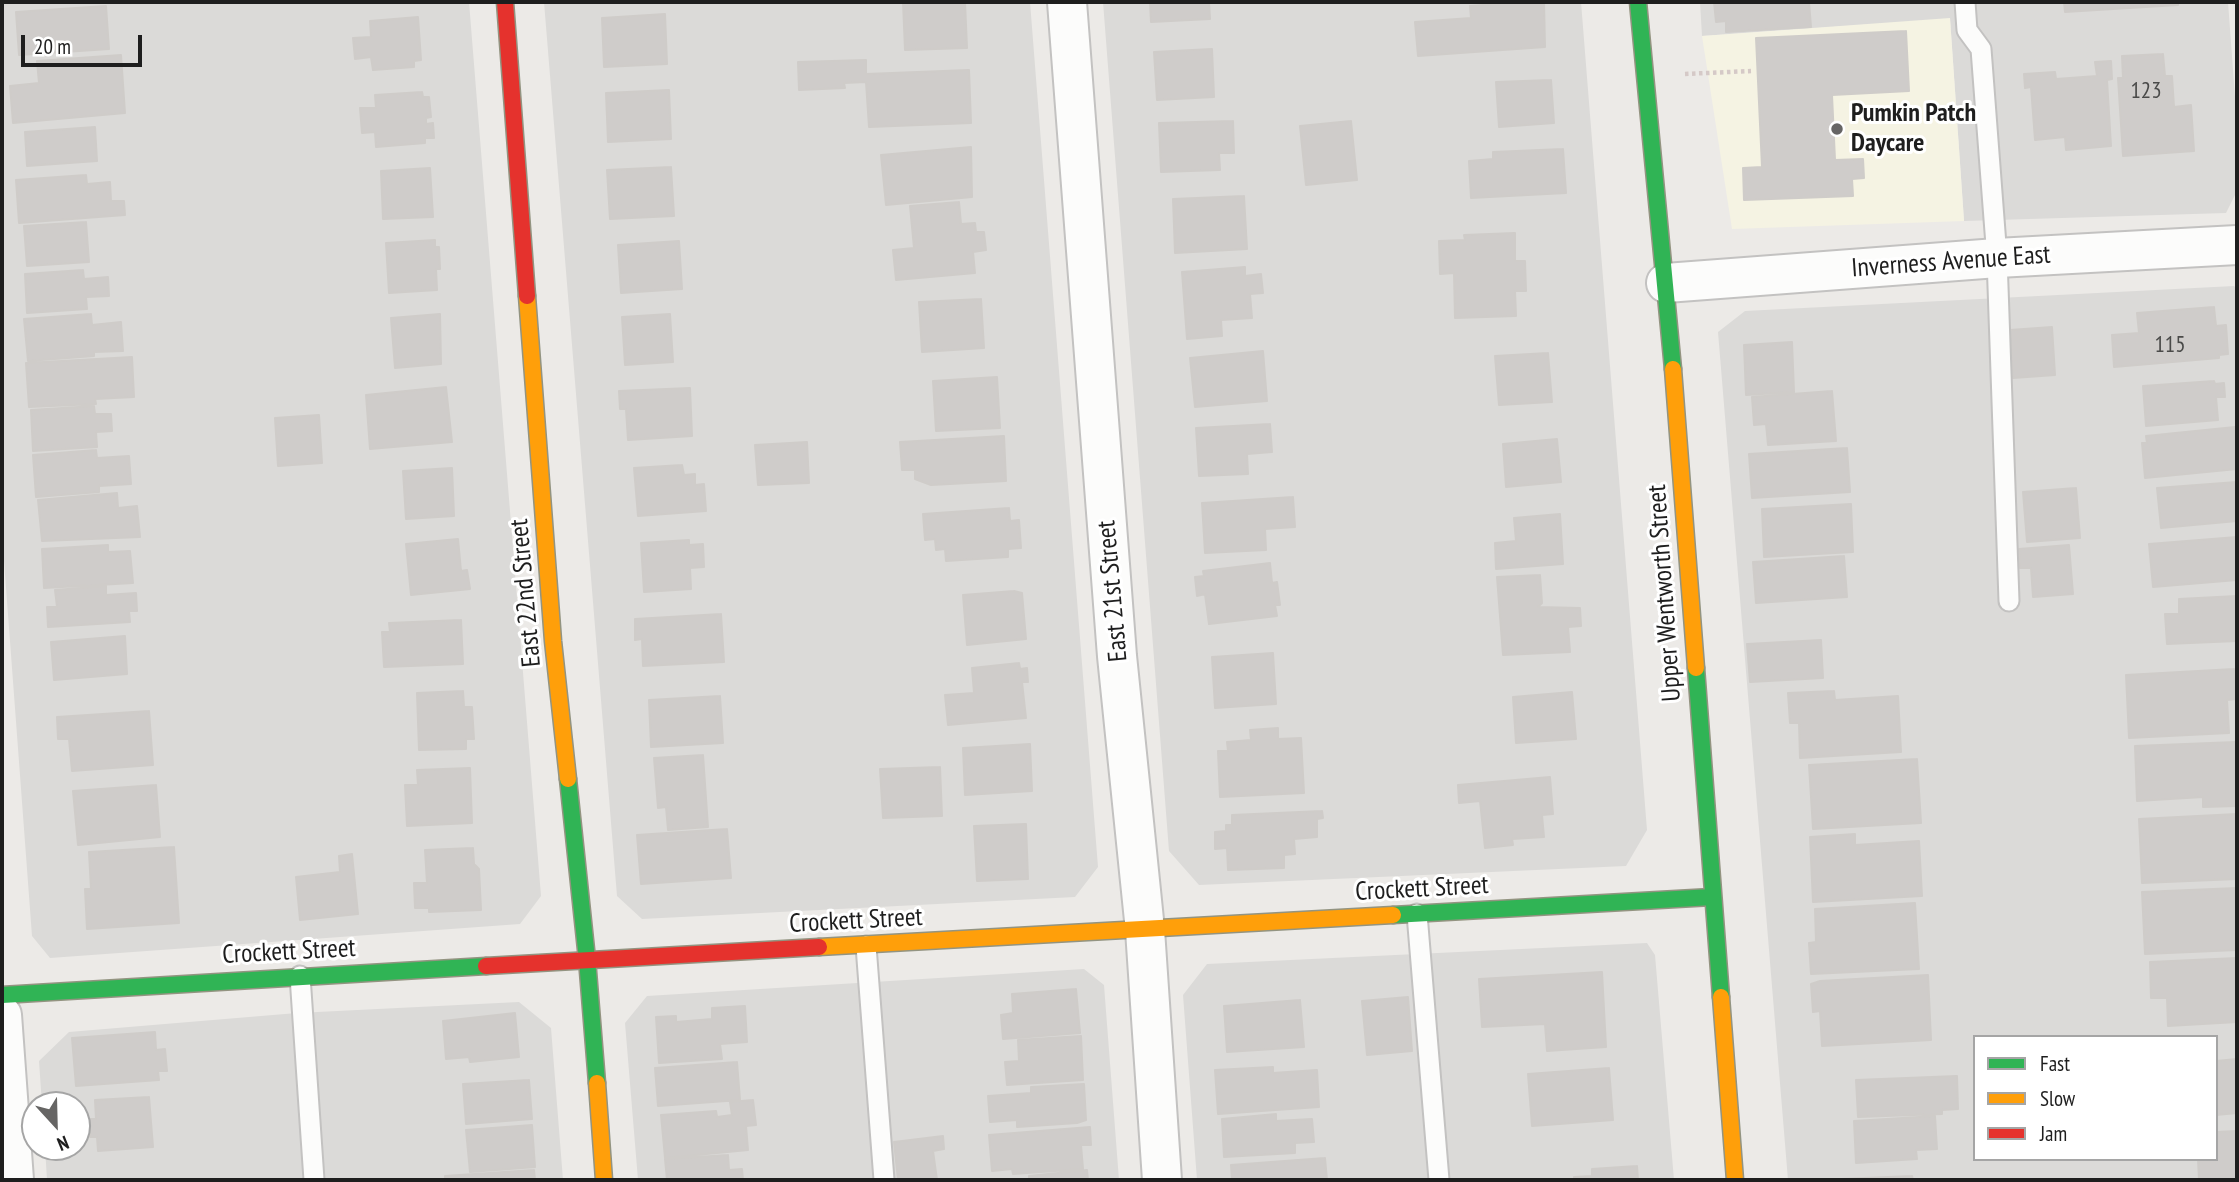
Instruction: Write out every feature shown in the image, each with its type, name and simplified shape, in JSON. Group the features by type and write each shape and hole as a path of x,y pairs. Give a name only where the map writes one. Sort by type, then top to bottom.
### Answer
{"street":[{"name":"East 22nd Street","path":"505,2 553,641 587,960 604,1180"},
{"name":"East 21st Street","path":"1067,2 1117,656 1145,930 1163,1180"},
{"name":"Upper Wentworth Street","path":"1638,2 1666,283 1735,1180"},
{"name":"Inverness Avenue East","path":"1666,283 1997,258 2237,245"},
{"name":"Crockett Street","path":"2,995 1712,897"},
{"path":"2,1015 14,1180"}],"lane":[{"path":"1965,2 1967,30 1981,49 1997,258 2009,601"},
{"path":"1417,914 1439,1180"},
{"path":"866,946 884,1180"},
{"path":"300,976 314,1180"}],"path":[{"path":"1644,76 1751,71"}],"shaded area":[{"path":"2,2 469,2 541,896 520,924 50,958 32,936 2,534"},
{"path":"544,2 1030,2 1098,867 1075,897 642,919 617,896"},
{"path":"1103,2 1581,2 1647,830 1626,866 1199,885 1169,851"},
{"path":"1700,2 2228,2 2237,124 2237,191 2226,213 1964,221 1950,19 1702,36"},
{"name":"Pumkin Patch Daycare","path":"1950,18 1964,221 1732,229 1702,36"},
{"path":"2234,286 2237,289 2237,1180 1788,1180 1718,332 1745,311"},
{"path":"1647,943 1655,955 1674,1180 1197,1180 1183,995 1207,964"},
{"path":"1084,969 1104,985 1119,1180 638,1180 625,1023 647,996"},
{"path":"519,1002 551,1028 563,1180 47,1180 46,1161 91,1161 91,1091 41,1091 39,1061 69,1032 297,1013"}],"building":[{"path":"903,2 965,2 967,48 905,50"},
{"path":"1150,2 1209,2 1210,19 1151,22"},
{"path":"1544,2 1545,47 1418,56 1415,22 1471,18 1470,6"},
{"path":"1714,2 1809,2 1811,27 1726,32 1726,21 1716,22"},
{"path":"2064,2 2178,2 2178,5 2065,12"},
{"path":"106,6 109,49 19,55 16,12"},
{"path":"665,14 667,64 604,67 602,18"},
{"path":"418,17 421,60 414,61 414,67 373,70 371,57 355,59 353,38 371,37 370,21"},
{"path":"1906,31 1909,91 1832,95 1835,160 1863,159 1864,178 1852,179 1853,196 1744,200 1743,168 1762,167 1756,38"},
{"path":"1212,49 1214,97 1157,100 1154,52"},
{"path":"2163,54 2165,76 2172,76 2174,107 2191,105 2194,151 2123,156 2118,78 2123,78 2122,56"},
{"path":"121,55 125,113 13,123 10,86 39,83 37,61"},
{"path":"866,60 866,74 969,70 971,123 869,127 866,82 844,83 845,88 799,90 798,62"},
{"path":"2111,61 2112,79 2107,80 2111,146 2066,150 2065,137 2035,140 2031,87 2025,88 2024,74 2055,72 2056,79 2097,76 2095,62"},
{"path":"1551,80 1554,123 1499,127 1496,82"},
{"path":"669,90 671,139 608,142 606,93"},
{"path":"422,92 423,97 429,97 431,117 426,118 426,124 433,123 434,138 425,138 425,143 376,147 375,132 362,133 360,108 376,108 375,95"},
{"path":"1233,121 1234,153 1219,153 1220,170 1161,172 1159,123"},
{"path":"1351,121 1357,180 1306,185 1300,126"},
{"path":"95,127 97,161 27,166 25,132"},
{"path":"971,147 972,197 886,205 881,155"},
{"path":"1563,149 1566,193 1471,198 1469,161 1493,159 1493,152"},
{"path":"671,167 674,216 610,219 607,170"},
{"path":"430,168 433,217 383,219 381,171"},
{"path":"86,175 87,184 110,182 111,201 124,201 125,215 19,223 16,180"},
{"path":"1244,196 1247,249 1175,253 1173,199"},
{"path":"959,202 961,224 975,223 976,232 984,232 986,250 973,252 975,273 896,280 893,250 914,248 910,206"},
{"path":"86,222 89,262 27,266 24,226"},
{"path":"1515,233 1515,261 1525,261 1526,291 1515,291 1516,316 1455,318 1454,273 1440,274 1439,241 1465,240 1464,235"},
{"path":"435,240 435,247 439,247 440,269 436,269 437,290 389,293 386,243"},
{"path":"679,241 682,289 621,293 618,245"},
{"path":"1245,267 1245,276 1261,274 1263,293 1250,294 1252,318 1221,320 1222,336 1187,339 1182,272"},
{"path":"83,270 84,279 108,277 109,296 86,297 87,309 27,313 25,274"},
{"path":"981,299 984,348 922,352 919,302"},
{"path":"2214,307 2216,326 2226,325 2228,354 2219,355 2219,358 2114,367 2112,335 2139,333 2137,313"},
{"path":"91,314 92,325 121,322 123,351 28,361 24,319"},
{"path":"440,314 441,364 395,368 391,318"},
{"path":"670,314 673,362 625,365 622,317"},
{"path":"2052,327 2055,375 2013,378 2010,330"},
{"path":"1792,342 1794,392 1746,395 1744,345"},
{"path":"1263,351 1267,401 1195,407 1190,358"},
{"path":"1548,353 1552,402 1499,405 1495,356"},
{"path":"132,357 134,397 95,399 96,404 29,407 26,363"},
{"path":"997,377 1000,428 936,431 933,381"},
{"path":"2214,381 2215,384 2224,383 2225,397 2216,397 2218,420 2146,426 2143,386"},
{"path":"446,387 452,442 370,449 366,395"},
{"path":"690,388 692,436 628,440 626,409 620,409 619,391"},
{"path":"1832,391 1836,441 1768,445 1766,424 1754,425 1752,397"},
{"path":"94,406 95,414 111,414 112,431 96,432 97,447 33,451 31,410"},
{"path":"319,415 322,463 278,466 275,418"},
{"path":"1270,424 1272,452 1247,454 1248,474 1199,476 1196,428"},
{"path":"2235,427 2237,469 2145,478 2142,443 2147,443 2146,436"},
{"path":"1004,436 1006,481 931,485 915,479 915,470 902,470 900,442"},
{"path":"1557,439 1561,482 1506,487 1503,444"},
{"path":"807,442 809,483 758,485 755,445"},
{"path":"1847,448 1850,492 1752,498 1749,454"},
{"path":"96,450 97,458 129,456 131,484 99,486 99,492 36,497 33,455"},
{"path":"682,465 684,475 695,474 695,485 704,484 706,511 638,516 634,468"},
{"path":"452,468 454,516 406,519 403,471"},
{"path":"2237,482 2237,521 2161,528 2157,488"},
{"path":"2076,488 2080,538 2027,542 2023,492"},
{"path":"117,493 118,508 137,506 140,537 42,541 38,500"},
{"path":"1293,497 1295,527 1265,529 1266,550 1205,553 1202,503"},
{"path":"1851,504 1853,552 1764,557 1762,509"},
{"path":"1009,508 1010,521 1019,520 1021,548 1008,549 1008,557 946,561 945,549 936,550 935,539 925,540 923,514"},
{"path":"1560,514 1563,564 1496,569 1495,543 1516,541 1514,518"},
{"path":"2237,537 2237,580 2153,587 2149,544"},
{"path":"458,539 461,571 467,570 470,589 411,595 406,544"},
{"path":"689,540 689,545 703,544 704,567 690,568 691,589 644,592 641,543"},
{"path":"108,545 108,552 130,551 133,583 44,588 42,549"},
{"path":"2069,545 2073,594 2033,597 2031,568 2020,568 2019,549"},
{"path":"1844,556 1847,597 1756,603 1753,562"},
{"path":"1270,563 1272,583 1277,582 1280,605 1275,605 1277,616 1209,624 1205,594 1197,596 1195,577 1204,576 1203,571"},
{"path":"1540,575 1542,603 1538,607 1580,608 1581,626 1568,627 1570,652 1503,655 1497,577"},
{"path":"106,586 106,595 136,593 137,611 129,611 130,622 48,627 47,607 57,607 55,590"},
{"path":"1014,591 1022,593 1026,639 967,645 963,595"},
{"path":"2237,596 2237,641 2167,644 2165,614 2179,614 2179,599"},
{"path":"721,614 724,662 643,666 642,639 635,640 635,619"},
{"path":"461,620 463,664 384,667 382,632 390,632 389,623"},
{"path":"125,636 127,674 54,680 51,642"},
{"path":"1821,640 1823,678 1750,682 1747,644"},
{"path":"1273,653 1276,704 1215,708 1212,657"},
{"path":"1019,663 1020,669 1027,668 1028,682 1022,682 1026,718 948,725 945,695 974,693 972,668"},
{"path":"2234,669 2236,699 2227,700 2229,733 2129,738 2126,675"},
{"path":"463,691 464,707 472,707 474,739 466,739 466,749 419,750 417,693"},
{"path":"1834,691 1835,700 1898,696 1901,752 1800,758 1799,723 1790,723 1788,693"},
{"path":"1572,692 1576,739 1516,743 1513,697"},
{"path":"720,696 723,743 651,747 649,700"},
{"path":"149,711 153,765 72,771 69,739 58,739 57,717"},
{"path":"1278,728 1278,739 1301,738 1304,793 1220,797 1218,751 1228,751 1227,742 1251,740 1250,730"},
{"path":"2236,742 2237,806 2203,807 2203,797 2137,801 2135,746"},
{"path":"1030,744 1032,791 965,795 963,748"},
{"path":"703,755 708,827 668,830 666,807 658,808 654,758"},
{"path":"1917,759 1921,823 1813,829 1809,765"},
{"path":"940,767 942,816 883,818 880,769"},
{"path":"470,768 472,823 407,826 405,785 418,785 417,770"},
{"path":"1550,777 1553,814 1542,815 1544,837 1512,839 1513,845 1485,848 1480,801 1459,803 1458,785"},
{"path":"156,785 160,837 78,845 73,791"},
{"path":"1322,811 1323,818 1317,819 1317,837 1294,839 1295,854 1284,855 1284,868 1228,870 1227,848 1215,849 1215,832 1226,831 1226,825 1232,825 1232,815"},
{"path":"2237,814 2237,879 2142,883 2139,819"},
{"path":"1026,824 1028,879 977,881 974,826"},
{"path":"727,829 731,878 641,884 637,835"},
{"path":"1855,834 1855,845 1919,841 1922,896 1813,902 1810,837"},
{"path":"174,847 179,923 87,929 85,889 91,889 89,852"},
{"path":"473,848 474,864 479,869 481,910 429,912 429,908 415,908 414,883 427,883 425,850"},
{"path":"352,854 358,914 300,920 296,877 340,872 339,856"},
{"path":"2237,888 2237,950 2145,954 2142,892"},
{"path":"1915,903 1919,969 1811,974 1809,943 1816,942 1815,909"},
{"path":"2237,958 2237,1022 2168,1026 2167,998 2151,998 2150,962"},
{"path":"1602,972 1606,1047 1547,1051 1545,1024 1482,1027 1479,979"},
{"path":"1928,975 1931,1040 1822,1046 1820,1011 1813,1012 1811,984 1820,981"},
{"path":"1076,989 1080,1033 1003,1039 1001,1015 1013,1013 1012,994"},
{"path":"1408,997 1412,1051 1367,1055 1362,1001"},
{"path":"1300,1000 1304,1047 1227,1052 1224,1006"},
{"path":"745,1006 747,1042 720,1044 722,1059 659,1063 656,1017 676,1016 676,1022 712,1019 712,1008"},
{"path":"515,1013 519,1057 470,1062 469,1057 446,1059 443,1021"},
{"path":"155,1032 156,1050 165,1049 167,1071 158,1071 159,1080 76,1086 72,1038"},
{"path":"1081,1036 1083,1080 1007,1085 1005,1062 1019,1061 1018,1040"},
{"path":"2237,1059 2237,1113 2218,1115 2218,1061"},
{"path":"737,1062 740,1100 658,1106 655,1068"},
{"path":"1273,1067 1273,1073 1317,1070 1319,1107 1218,1114 1215,1070"},
{"path":"1609,1068 1613,1120 1532,1126 1528,1074"},
{"path":"1957,1076 1958,1109 1942,1110 1942,1114 1858,1117 1856,1080"},
{"path":"529,1080 532,1119 466,1124 463,1084"},
{"path":"1084,1084 1086,1120 1017,1127 1017,1120 990,1122 988,1096 1031,1093 1031,1087"},
{"path":"149,1097 153,1147 98,1151 97,1137 91,1137 91,1119 96,1119 95,1100"},
{"path":"753,1100 756,1125 746,1126 748,1150 665,1158 661,1115 716,1111 717,1117 732,1115 730,1102"},
{"path":"1276,1114 1276,1121 1312,1119 1314,1142 1295,1143 1295,1153 1224,1157 1222,1119"},
{"path":"1935,1116 1937,1149 1916,1150 1917,1159 1856,1163 1854,1121"},
{"path":"532,1125 535,1167 470,1172 466,1130"},
{"path":"1090,1127 1091,1145 1081,1145 1083,1169 1013,1174 1012,1169 992,1171 989,1135"},
{"path":"2237,1131 2237,1180 2199,1180 2198,1161 2218,1161 2218,1132"},
{"path":"943,1136 944,1149 933,1151 937,1180 898,1180 894,1142"},
{"path":"728,1155 729,1170 742,1169 743,1180 667,1180 665,1159"},
{"path":"1325,1158 1327,1180 1232,1180 1231,1165"},
{"path":"1637,1166 1638,1180 1574,1180 1574,1177 1592,1176 1592,1169"},
{"path":"534,1170 535,1180 445,1180 445,1176"},
{"path":"1087,1170 1088,1180 1029,1180 1029,1176"},
{"path":"1912,1176 1913,1180 1841,1180 1841,1179"}],"traffic: fast":[{"path":"1638,2 1673,369"},
{"path":"1696,668 1721,997"},
{"path":"568,779 597,1083"},
{"path":"1393,915 1712,897"},
{"path":"2,995 486,966"}],"traffic: slow":[{"path":"527,296 553,641 568,779"},
{"path":"1673,369 1696,668"},
{"path":"819,947 1393,915"},
{"path":"1721,997 1735,1180"},
{"path":"597,1083 604,1180"}],"traffic: jam":[{"path":"505,2 527,296"},
{"path":"486,966 819,947"}],"place":[{"name":"Pumkin Patch Daycare","path":"1837,129"}]}
